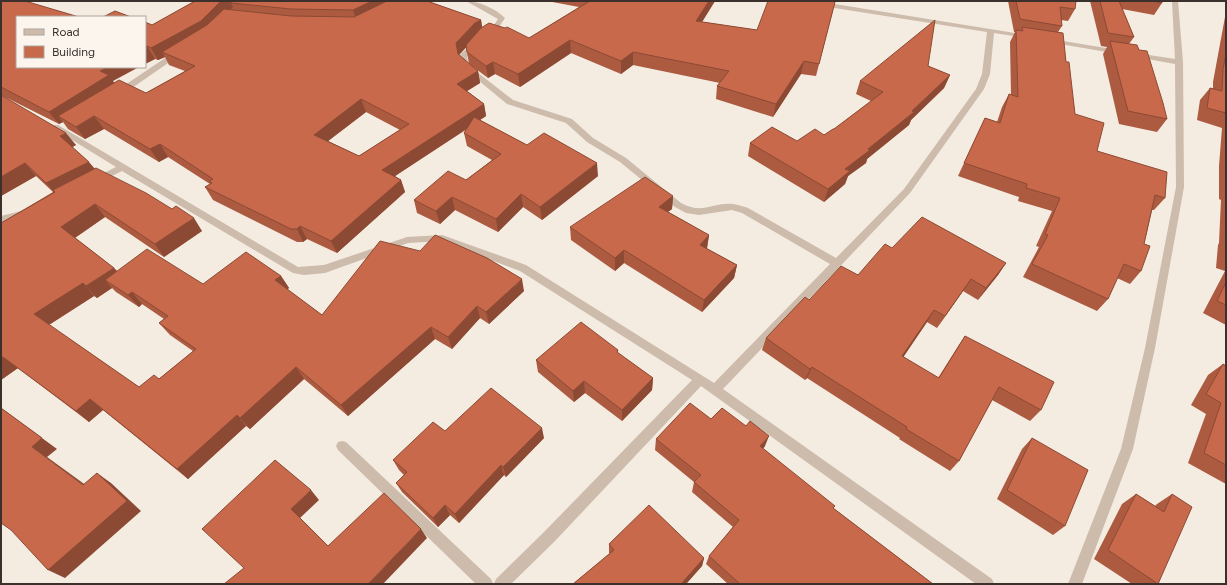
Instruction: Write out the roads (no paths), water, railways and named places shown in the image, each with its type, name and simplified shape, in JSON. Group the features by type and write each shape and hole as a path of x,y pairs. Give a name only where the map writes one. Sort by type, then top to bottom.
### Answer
{"street":[{"path":"469,1 493,12 502,18 495,30 480,38 463,57 465,66 510,102 569,121 574,124 577,130 590,140 623,160 678,205 689,211 699,212 732,207 745,210 838,264"},
{"path":"803,1 831,3 1030,37"},
{"path":"1075,584 1127,449 1150,348 1180,187 1179,62 1176,1"},
{"path":"715,390 907,192 980,89 986,74 991,30"},
{"path":"1046,40 1124,53"},
{"path":"110,98 184,49"},
{"path":"1132,54 1179,62"},
{"path":"46,122 62,127 122,167 296,270 304,271 325,269 407,240 442,238 523,268 700,379 987,584"},
{"path":"88,185 122,167"},
{"path":"1,219 35,210"},
{"path":"501,584 550,536 700,379"},
{"path":"342,446 486,584"}]}
